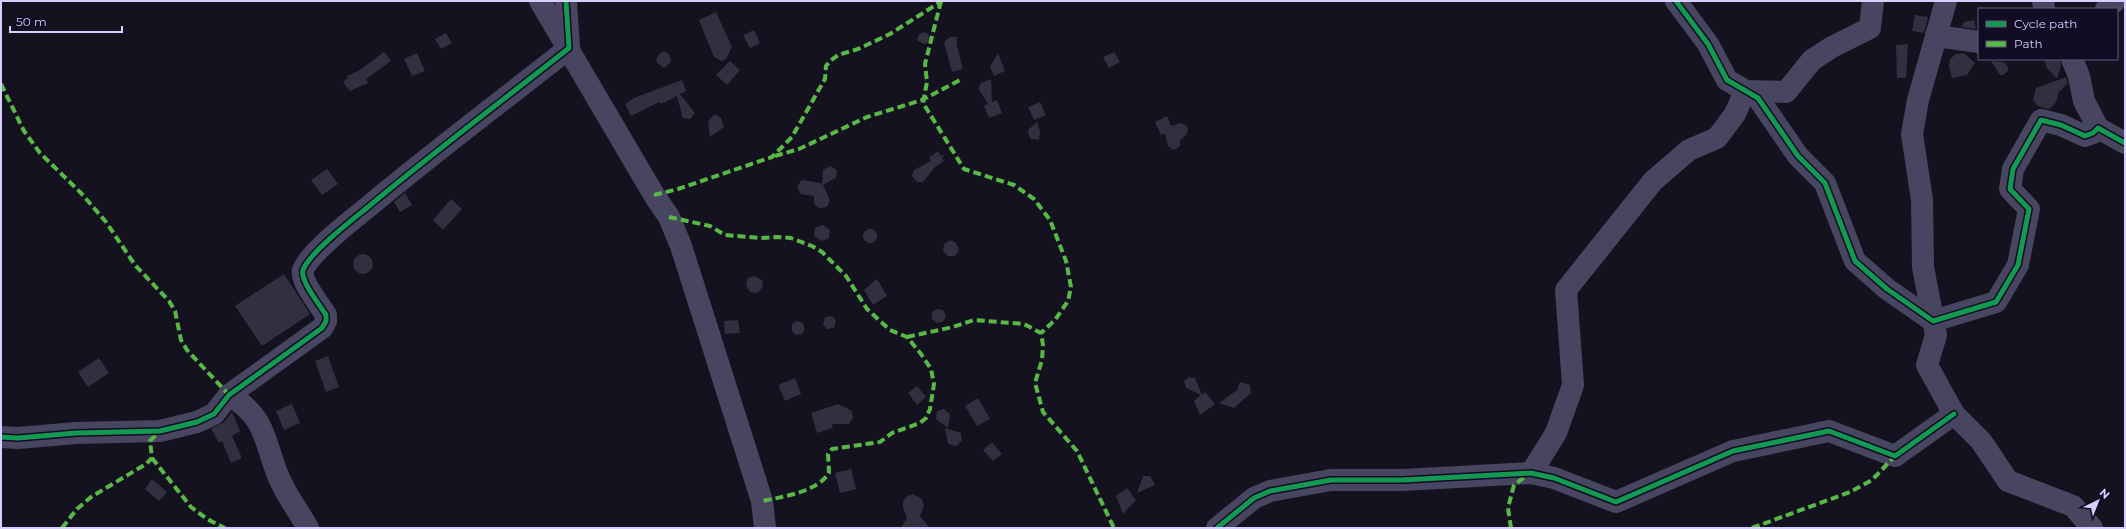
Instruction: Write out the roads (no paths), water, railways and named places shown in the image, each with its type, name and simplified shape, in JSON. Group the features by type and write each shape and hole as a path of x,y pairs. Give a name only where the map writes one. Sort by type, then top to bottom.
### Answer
{"street":[{"path":"540,1 672,224 681,246 762,501 765,528"},
{"path":"566,1 569,48"},
{"path":"1676,1 1708,44 1727,80 1758,98 1798,156 1825,183 1855,261 1887,289 1933,321"},
{"path":"1745,91 1786,92 1812,60 1832,47 1870,28 1873,1"},
{"path":"1946,1 1918,100 1912,134 1922,200 1923,267 1936,335 1927,366 1954,414 1981,441 2008,481 2073,506 2092,528"},
{"path":"2107,8 2115,1"},
{"path":"1936,36 1978,42"},
{"path":"1,436 18,438 76,433 160,431 197,422 207,417 219,408 229,395 322,328 326,321 326,315 305,284 303,274 307,263 339,230 569,48"},
{"path":"2072,60 2079,76 2084,101 2098,128 2125,143"},
{"path":"1530,473 1556,432 1573,385 1566,290 1653,181 1689,150 1717,138 1735,114 1745,91"},
{"path":"1933,321 1996,302 2018,265 2029,209 2010,189 2013,169 2041,120 2061,125 2085,136 2093,133 2098,128"},
{"path":"229,395 252,412 262,425 280,480 308,528"},
{"path":"1217,528 1254,498 1270,491 1331,480 1403,480 1530,473 1554,478 1616,502 1733,451 1829,431 1895,456 1954,414"}]}
